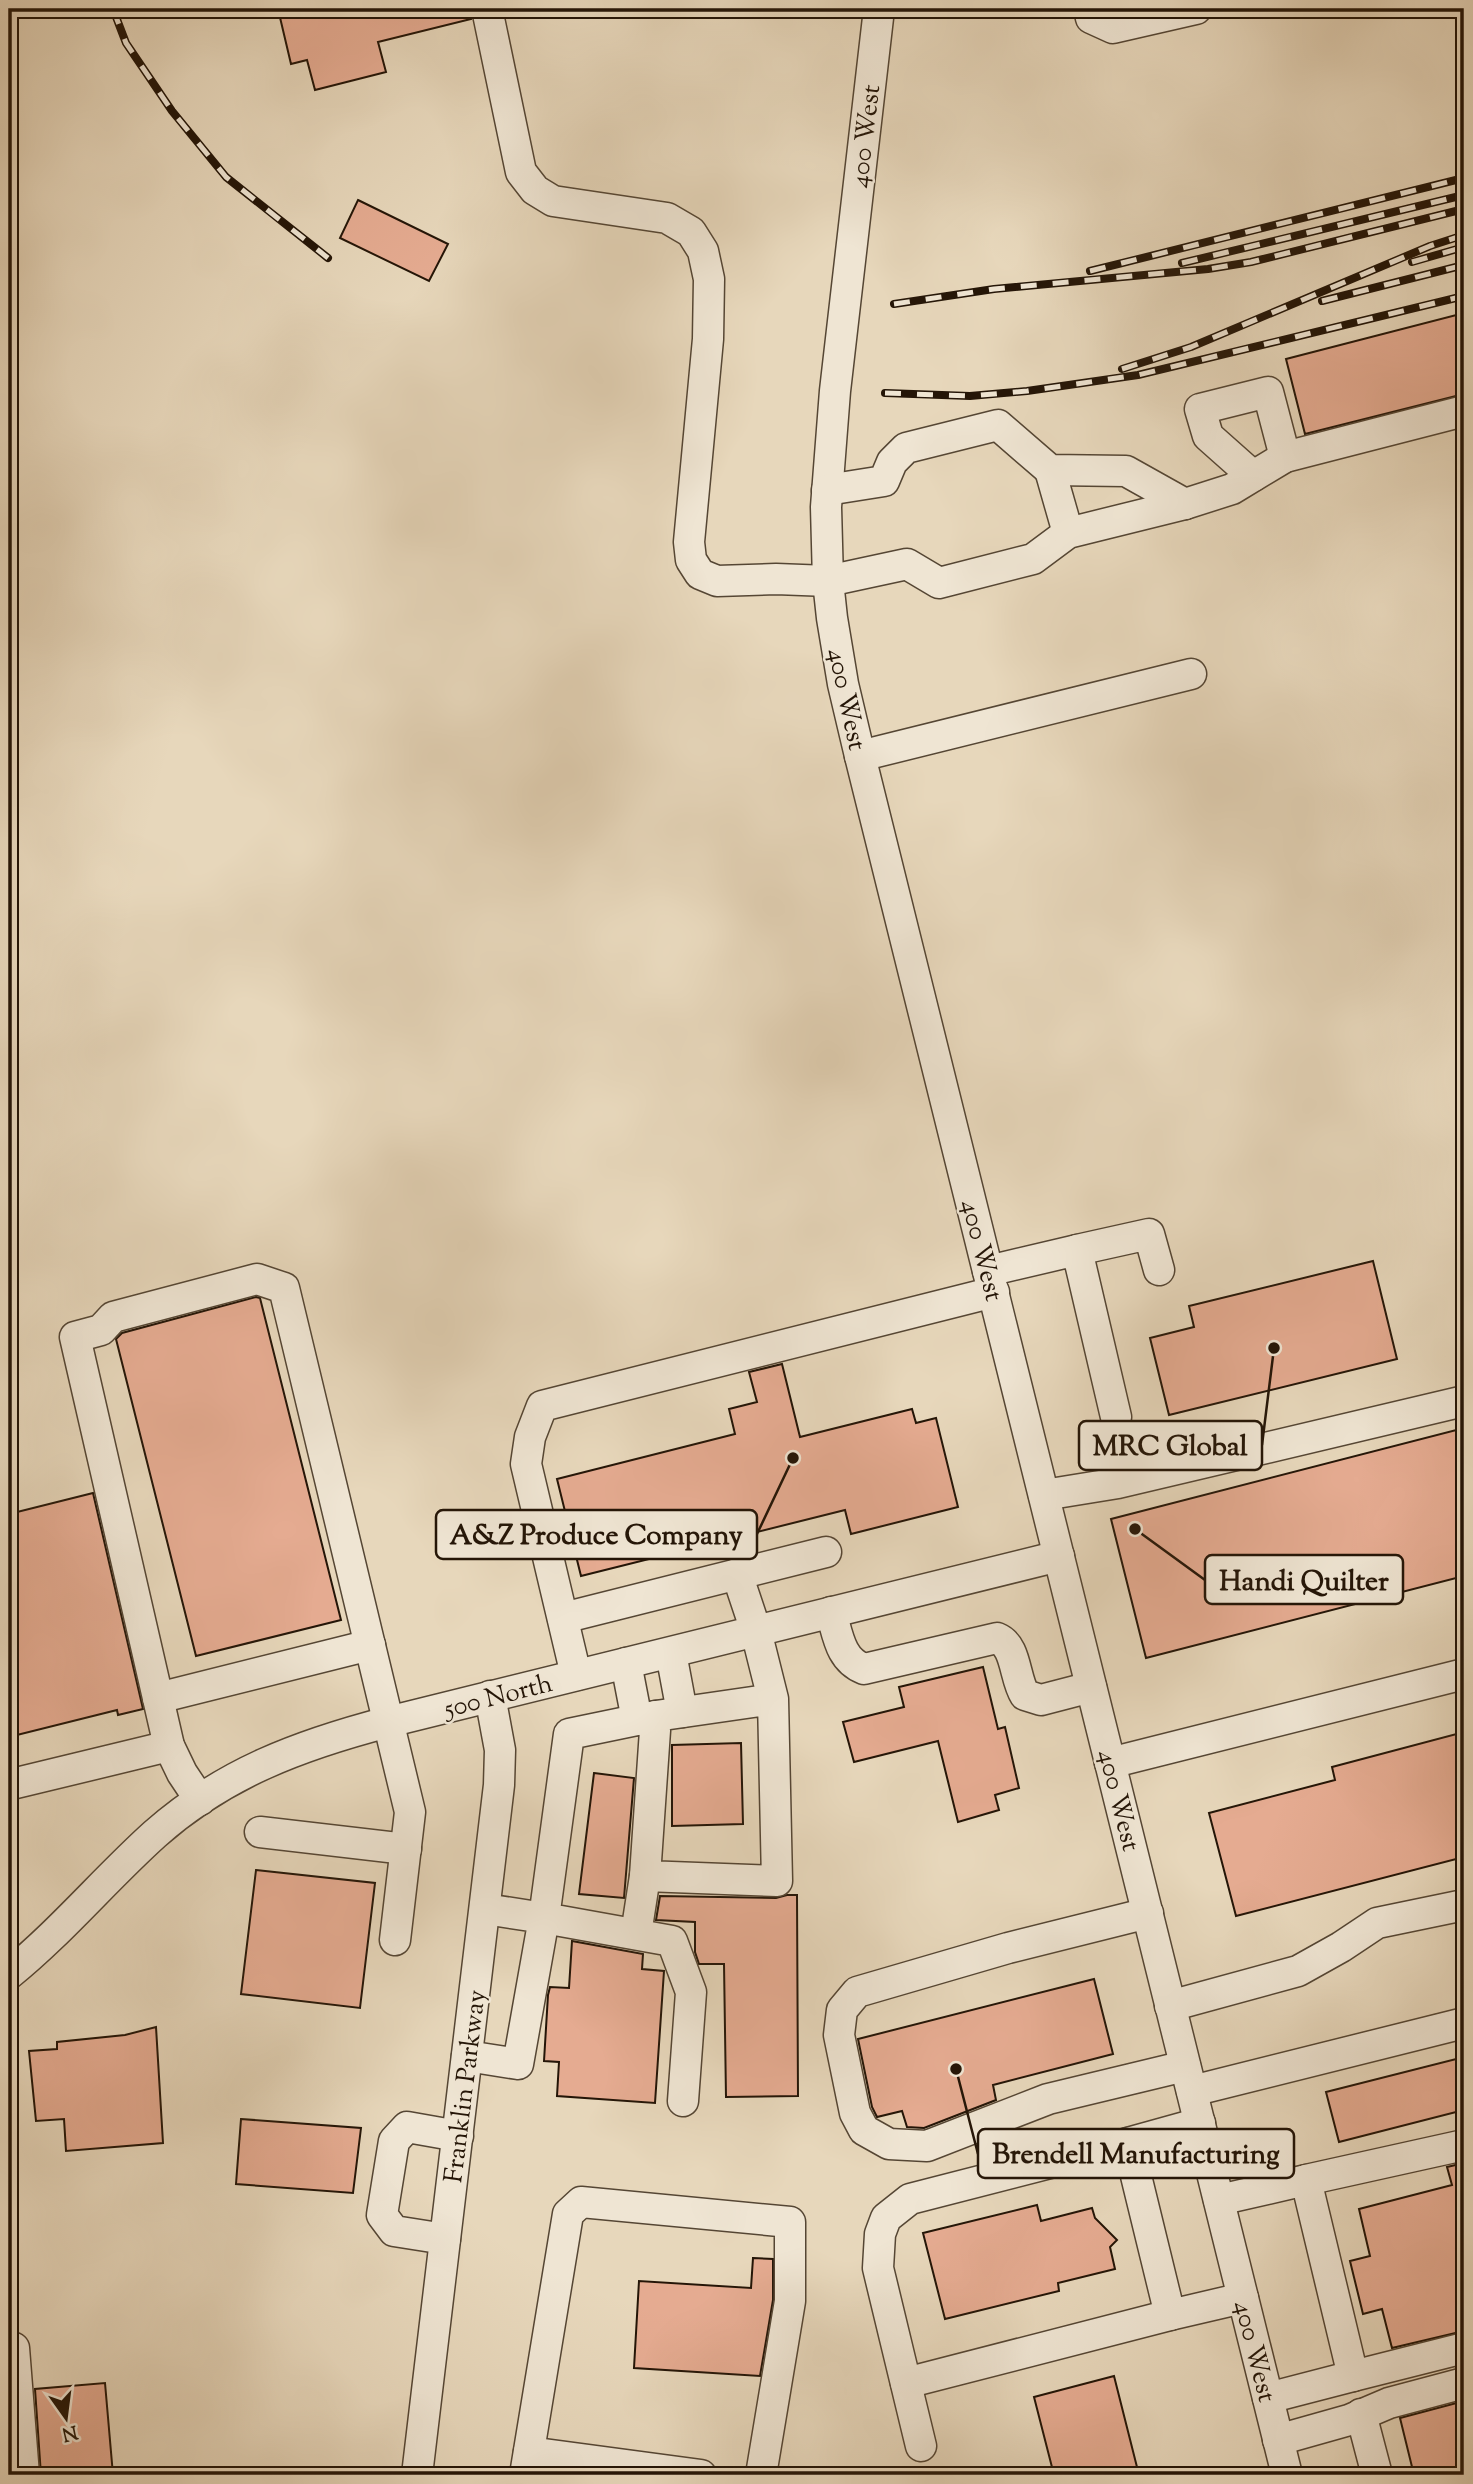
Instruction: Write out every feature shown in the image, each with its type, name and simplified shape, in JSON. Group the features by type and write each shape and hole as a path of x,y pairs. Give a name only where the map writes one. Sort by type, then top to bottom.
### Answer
{"street":[{"path":"487,9 521,172 535,190 553,201 667,218 691,232 704,251 709,278 708,339 689,542 691,560 700,574 717,581 828,581 908,564 939,583 1033,559 1068,533 1185,504 1232,489 1285,457 1464,411"},
{"name":"400 West","path":"879,9 835,391 827,490 828,581 837,650 860,756 1287,2475"},
{"path":"1089,9 1091,18 1113,29 1196,9"},
{"path":"1253,476 1208,436 1200,409 1268,392 1285,457"},
{"path":"827,490 884,481 892,462 906,448 998,425 1050,470 1068,533"},
{"path":"1050,470 1126,471 1185,504"},
{"path":"860,756 1191,674"},
{"path":"576,1675 526,1464 530,1437 542,1406 991,1282 1077,1250 1149,1234 1159,1270"},
{"path":"1077,1250 1116,1417"},
{"path":"200,1800 181,1773 169,1746 75,1338 101,1330 113,1317 257,1279 284,1287 410,1812 395,1940"},
{"path":"1044,1495 1118,1483 1464,1401"},
{"path":"563,1618 826,1552"},
{"name":"500 North","path":"9,1974 156,1833 232,1779 301,1747 490,1696 1059,1556"},
{"path":"645,1876 777,1881 773,1699 737,1574"},
{"path":"831,1612 845,1655 852,1665 864,1669 997,1638 1008,1646 1020,1687 1025,1695 1041,1700 1091,1687"},
{"path":"158,1698 370,1645"},
{"path":"636,1934 645,1876 658,1716 671,1653"},
{"path":"626,1663 658,1716"},
{"path":"1110,1763 1464,1674"},
{"name":"Franklin Parkway","path":"417,2475 500,1765 498,1733 490,1696"},
{"path":"467,2056 518,2064 544,1917 569,1734 658,1716 773,1699"},
{"path":"12,1784 169,1746"},
{"path":"260,1832 406,1849"},
{"path":"1170,2006 1298,1971 1377,1923 1464,1905"},
{"path":"485,1909 672,1941 691,1992 683,2101"},
{"path":"1148,1913 1007,1948 858,1992 842,2010 839,2035 855,2113 864,2130 889,2144 927,2146 1048,2099 1188,2078 1464,2023"},
{"path":"921,2446 878,2268 880,2234 886,2218 910,2199 1200,2123"},
{"path":"445,2239 394,2231 382,2215 394,2141 407,2127 458,2136"},
{"path":"1128,2143 1170,2315"},
{"path":"1219,2200 1464,2145"},
{"path":"1306,2180 1353,2376"},
{"path":"701,2475 527,2464 568,2214 581,2202 790,2222 790,2301 761,2475"},
{"path":"906,2384 1243,2298"},
{"path":"9,2348 14,2348 24,2475"},
{"path":"1268,2399 1464,2348"},
{"path":"1278,2440 1349,2420 1389,2403 1464,2383"},
{"path":"1361,2414 1377,2475"}],"building":[{"path":"278,9 470,9 471,19 378,42 386,72 315,90 307,60 291,64"},
{"path":"358,200 448,244 429,281 340,238"},
{"path":"1464,313 1464,394 1305,434 1286,359"},
{"path":"1373,1261 1397,1359 1169,1415 1150,1338 1194,1327 1189,1306"},
{"path":"260,1298 341,1620 196,1656 116,1339 122,1333"},
{"path":"782,1364 800,1437 912,1409 916,1423 936,1418 958,1507 851,1534 845,1510 581,1576 557,1479 735,1434 729,1409 757,1402 749,1372"},
{"path":"1464,1428 1464,1576 1146,1658 1111,1519"},
{"path":"93,1493 143,1709 118,1715 117,1710 9,1737 9,1514"},
{"path":"983,1667 998,1729 1005,1727 1019,1788 995,1795 999,1810 958,1822 938,1741 854,1762 843,1722 904,1707 899,1687"},
{"path":"1464,1732 1464,1857 1236,1916 1209,1813 1335,1780 1332,1767"},
{"path":"741,1743 743,1824 672,1826 672,1745"},
{"path":"594,1773 634,1778 624,1898 579,1894"},
{"path":"256,1870 375,1883 360,2008 241,1994"},
{"path":"797,1895 798,2096 726,2097 724,1964 699,1964 695,1952 695,1922 656,1920 660,1896 776,1898"},
{"path":"572,1941 643,1954 642,1969 664,1971 655,2103 557,2096 559,2062 544,2061 548,1995 550,1987 569,1988"},
{"path":"1094,1979 1113,2054 993,2085 996,2100 924,2128 907,2127 902,2111 877,2117 872,2107 858,2039"},
{"path":"156,2027 163,2143 66,2151 64,2119 36,2121 29,2051 57,2049 57,2042 125,2035"},
{"path":"1464,2057 1464,2110 1339,2142 1326,2092"},
{"path":"241,2119 361,2128 353,2193 236,2184"},
{"path":"1464,2163 1464,2331 1392,2348 1382,2309 1363,2314 1350,2261 1370,2256 1359,2209 1452,2185 1447,2167"},
{"path":"1037,2205 1041,2221 1092,2208 1095,2218 1117,2240 1110,2247 1115,2269 1058,2283 1059,2291 945,2319 923,2233"},
{"path":"753,2258 773,2259 773,2300 760,2376 634,2368 639,2281 751,2288"},
{"path":"1114,2376 1139,2475 1054,2475 1034,2397"},
{"path":"105,2383 113,2475 41,2475 35,2389"},
{"path":"1464,2401 1464,2475 1414,2475 1400,2418"}],"railway":[{"path":"113,9 126,43 172,111 226,177 328,258"},
{"path":"1090,271 1464,178"},
{"path":"1182,263 1464,195"},
{"path":"894,304 994,289 1208,269 1251,262 1464,209"},
{"path":"1122,369 1191,347 1430,246 1464,235"},
{"path":"1412,262 1464,247"},
{"path":"1322,301 1464,265"},
{"path":"885,393 970,396 1027,391 1138,375 1464,296"}],"place":[{"name":"MRC Global","path":"1274,1348"},
{"name":"A&Z Produce Company","path":"793,1458"},
{"name":"Handi Quilter","path":"1135,1529"},
{"name":"Brendell Manufacturing","path":"956,2069"}]}
